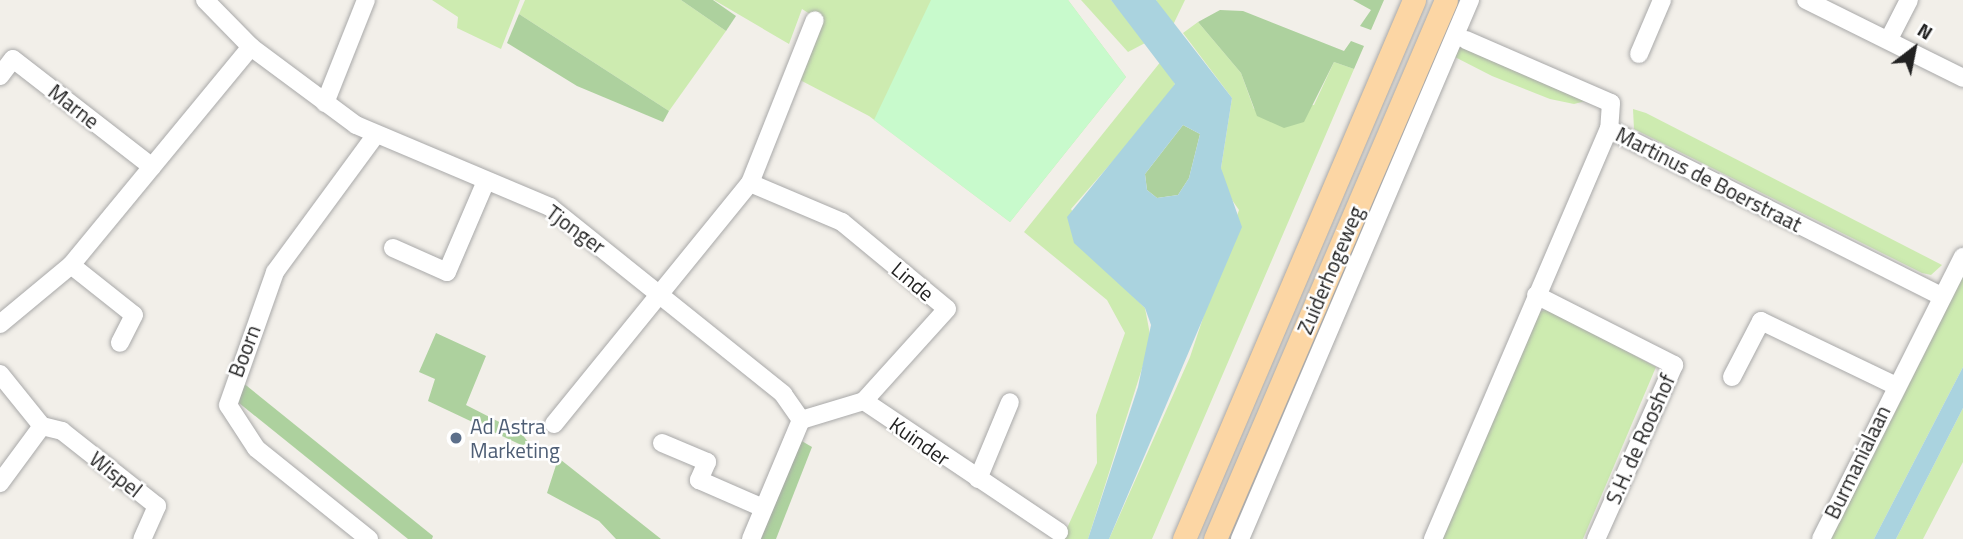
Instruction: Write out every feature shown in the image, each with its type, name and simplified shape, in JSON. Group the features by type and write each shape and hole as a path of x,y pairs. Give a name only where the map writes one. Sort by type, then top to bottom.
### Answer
{"main road":[{"name":"Zuiderhogeweg","path":"1184,539 1414,0"},
{"name":"Zuiderhogeweg","path":"1215,539 1446,0"}],"street":[{"name":"Tjonger","path":"205,0 251,47 325,103 375,136 550,207 783,394 801,420"},
{"path":"325,103 366,0"},
{"name":"Zuiderhogeweg","path":"1240,539 1470,0"},
{"path":"1639,54 1662,0"},
{"path":"1806,0 1963,78"},
{"path":"1889,39 1909,0"},
{"path":"554,424 658,291 750,183 815,20"},
{"name":"Martinus de Boerstraat","path":"1466,40 1611,103 1609,129 1939,295"},
{"path":"0,324 71,265 251,47"},
{"name":"Marne","path":"0,76 13,59 152,167"},
{"path":"1433,539 1609,129"},
{"name":"Boorn","path":"369,539 250,443 228,405 275,272 370,152 375,136"},
{"path":"393,248 447,271 486,181"},
{"name":"Linde","path":"750,183 842,222 947,309 864,401"},
{"name":"Burmanialaan","path":"1821,539 1939,295 1963,257"},
{"path":"71,265 134,315 120,343"},
{"name":"S.H. de Rooshof","path":"1536,295 1674,365 1596,539"},
{"name":"Burmanialaan","path":"1732,377 1761,321 1894,385"},
{"path":"0,374 42,426 0,483"},
{"path":"751,539 801,420 864,401"},
{"name":"Kuinder","path":"864,401 1059,532"},
{"path":"978,479 1010,402"},
{"name":"Wispel","path":"42,426 62,431 157,506 142,539"},
{"path":"662,443 707,462 699,480 763,508"}],"green space":[{"path":"432,0 520,0 501,49 457,28 458,17"},
{"path":"525,0 681,0 726,31 669,111 519,14"},
{"path":"681,0 713,0 736,16 726,31"},
{"path":"714,0 1068,0 1126,77 1010,222 869,116 800,80 821,21 802,9 789,44"},
{"path":"931,0 1068,0 1126,77 1010,222 874,120"},
{"path":"1081,0 1111,0 1147,42 1128,52"},
{"path":"1156,0 1185,0 1173,25 1158,4"},
{"path":"1353,0 1384,0 1371,30 1360,26 1371,10"},
{"path":"1220,10 1243,11 1344,51 1351,41 1364,46 1354,69 1334,62 1304,122 1284,128 1257,116 1241,73 1198,22"},
{"path":"519,14 669,111 663,122 577,86 507,43"},
{"path":"1198,22 1241,73 1254,109 1314,105 1334,62 1354,69 1152,539 1109,539 1190,357 1239,210 1223,187 1221,168 1232,98 1183,33"},
{"path":"1458,39 1597,98 1574,104 1550,99 1492,76 1451,55"},
{"path":"1162,60 1175,84 1162,105 1071,209 1114,278 1145,308 1151,340 1088,539 1062,539 1097,463 1096,415 1125,333 1107,300 1024,232"},
{"path":"1633,109 1646,113 1942,265 1931,275 1922,273 1634,129"},
{"path":"1183,125 1200,134 1189,178 1178,195 1157,198 1147,190 1145,174"},
{"path":"1963,273 1963,367 1874,539 1830,539"},
{"path":"1548,309 1656,367 1583,539 1442,539 1539,312"},
{"path":"436,333 486,356 466,405 521,433 536,452 428,401 435,379 419,372"},
{"path":"242,382 433,536 432,539 408,539 239,403"},
{"path":"1963,408 1963,462 1923,539 1896,539"},
{"path":"800,440 812,447 776,539 761,539"},
{"path":"558,459 661,539 616,539 599,521 547,493"}],"water":[{"path":"1111,0 1156,0 1232,98 1221,168 1242,227 1109,539 1088,539 1138,387 1151,325 1145,308 1074,243 1067,217 1175,84","holes":["1183,125 1200,134 1189,178 1178,195 1157,198 1147,190 1145,174"]},
{"path":"1963,367 1963,408 1896,539 1874,539"}],"place":[{"name":"Ad Astra Marketing","path":"456,438"}]}
